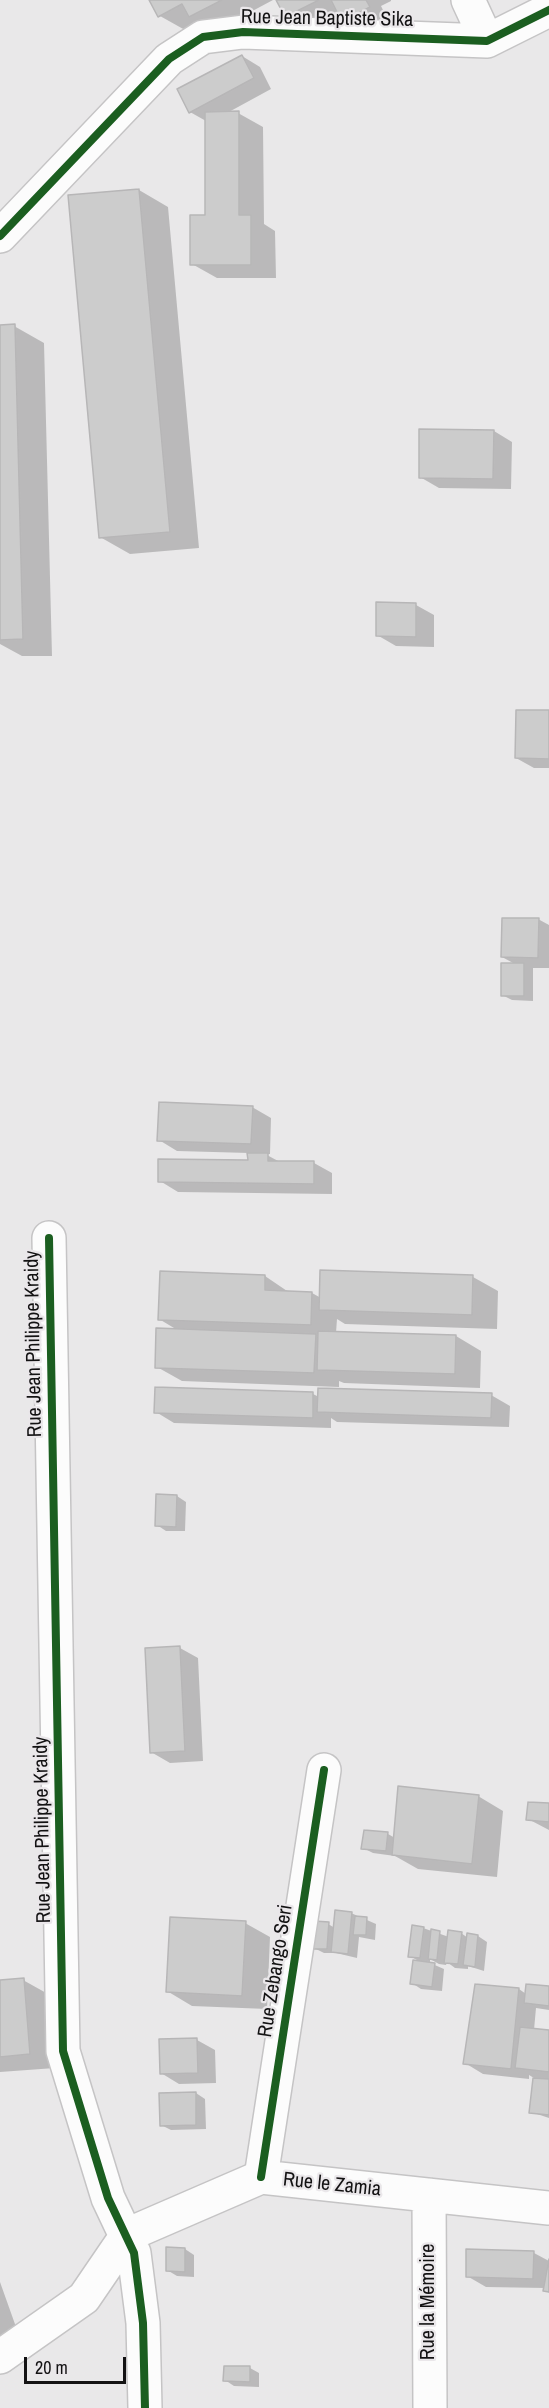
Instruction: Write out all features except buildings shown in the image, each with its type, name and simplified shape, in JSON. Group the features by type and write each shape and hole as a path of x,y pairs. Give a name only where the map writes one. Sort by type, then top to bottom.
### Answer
{"street":[{"path":"468,0 487,41"},
{"name":"Rue Jean Baptiste Sika","path":"0,236 169,59 203,37 243,32 487,41 549,10"},
{"name":"Rue Jean Philippe Kraidy","path":"49,1238 63,2051 108,2198 134,2253 143,2323 145,2408"},
{"name":"Rue Zebango Seri","path":"261,2177 324,1770"},
{"name":"Rue le Zamia","path":"127,2235 261,2177 549,2208"},
{"name":"Rue la Mémoire","path":"429,2195 430,2408"},
{"path":"0,2357 84,2298 127,2235"}],"cycle path":[{"path":"0,236 169,59 203,37 243,32 487,41 549,10"},
{"path":"49,1238 63,2051 108,2198 134,2253 143,2323 145,2408"},
{"path":"261,2177 324,1770"}]}
